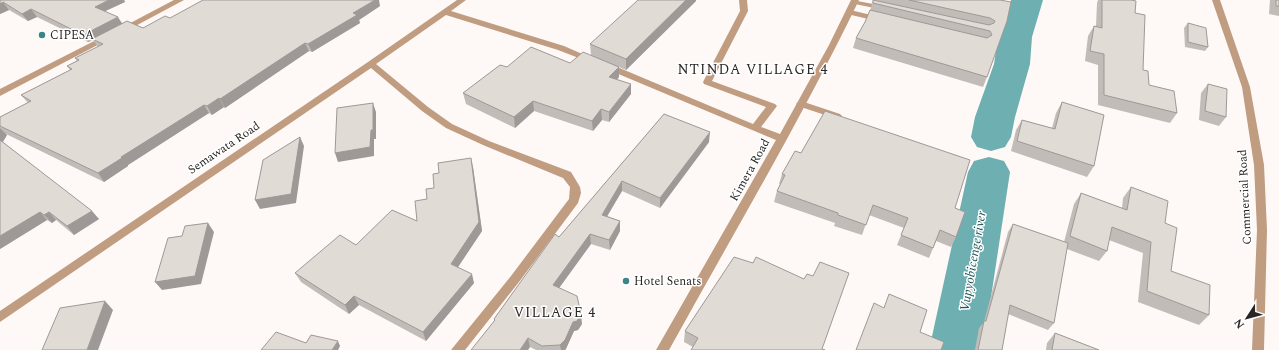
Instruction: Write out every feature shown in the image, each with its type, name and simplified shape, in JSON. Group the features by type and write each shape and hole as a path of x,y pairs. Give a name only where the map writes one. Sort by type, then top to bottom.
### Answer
{"street":[{"path":"0,92 180,0"},
{"name":"Semawata Road","path":"0,317 371,64 462,0"},
{"path":"743,0 744,12 708,82 772,106 755,128"},
{"name":"Commercial Road","path":"1216,0 1246,87 1259,165 1262,230 1258,350"},
{"path":"855,1 894,11"},
{"name":"Kimera Road","path":"662,350 782,139 855,1"},
{"path":"445,12 561,48 782,139"},
{"path":"850,12 891,22"},
{"path":"371,64 425,110 449,126 486,143 568,175 577,192 574,200 515,279 457,350"},
{"path":"801,104 847,119"}],"building":[{"path":"0,0 109,0 95,7 118,17 83,35 31,9 22,14 3,2 0,4"},
{"path":"203,0 375,0 353,13 357,15 308,44 305,43 220,99 219,98 207,106 204,105 98,173 0,126 0,117 31,101 21,95 72,69 67,66 79,60 75,58 103,44 92,39 127,21 143,28 165,16 170,18"},
{"path":"638,0 686,0 626,59 590,44"},
{"path":"873,0 989,25 995,21 990,18 909,0 1000,0 1011,2 1007,21 987,77 856,38 870,10 987,38 992,35 990,31 873,3"},
{"path":"1102,0 1136,1 1135,13 1145,15 1143,70 1148,71 1149,85 1174,91 1177,113 1104,95 1104,54 1090,51 1094,26 1102,28"},
{"path":"1276,0 1279,0 1279,6 1276,6"},
{"path":"1188,23 1206,28 1208,47 1188,42"},
{"path":"531,47 570,63 583,52 619,67 609,77 631,84 609,112 601,109 592,121 533,101 514,117 463,93 500,65 507,67"},
{"path":"1208,84 1227,89 1226,117 1205,111"},
{"path":"1062,102 1104,115 1094,166 1017,141 1022,120 1055,129"},
{"path":"373,103 373,130 371,130 370,147 335,153 337,108"},
{"path":"825,111 970,160 955,208 965,212 956,237 940,230 933,248 901,235 908,218 873,205 866,225 838,215 838,213 777,191 785,175 782,174 795,151 801,153"},
{"path":"664,114 710,132 660,198 622,181 602,215 620,221 609,240 590,234 553,285 577,296 581,314 577,321 573,322 565,340 560,345 542,346 528,338 520,350 471,350 495,320 494,319 555,234 559,237"},
{"path":"300,137 291,194 255,200 263,160"},
{"path":"0,140 92,211 67,226 49,212 44,215 40,212 0,236"},
{"path":"471,158 479,222 451,264 472,274 423,332 354,296 345,305 295,273 340,235 356,245 392,210 417,221 415,201 427,199 426,189 434,188 433,174 439,173 438,163"},
{"path":"1131,187 1168,201 1165,223 1177,228 1171,271 1210,285 1209,315 1147,291 1151,242 1112,227 1107,251 1070,236 1081,193 1127,210"},
{"path":"208,223 195,276 155,282 168,238 182,236 185,226"},
{"path":"1013,224 1068,243 1054,323 1010,305 1002,350 978,350 984,321 986,321"},
{"path":"734,257 753,263 756,257 804,279 807,274 813,276 820,262 849,273 822,349 825,350 691,350 698,338 685,331"},
{"path":"889,294 927,310 920,332 944,342 941,350 856,350 874,303 884,308"},
{"path":"105,301 87,350 42,350 60,308"},
{"path":"276,332 306,343 311,335 338,341 332,350 261,350"},
{"path":"1055,333 1099,350 1052,350"}],"waterway":[{"name":"Vupyobicenge river","path":"991,137 995,117 1012,64 1015,37 1027,0"},
{"name":"Vupyobicenge river","path":"956,350 989,172"}],"place":[{"name":"CIPESA","path":"42,35"},
{"name":"Hotel Senats","path":"626,281"}],"district":[{"name":"NTINDA VILLAGE 4","path":"753,69"},
{"name":"VILLAGE 4","path":"555,312"}]}
